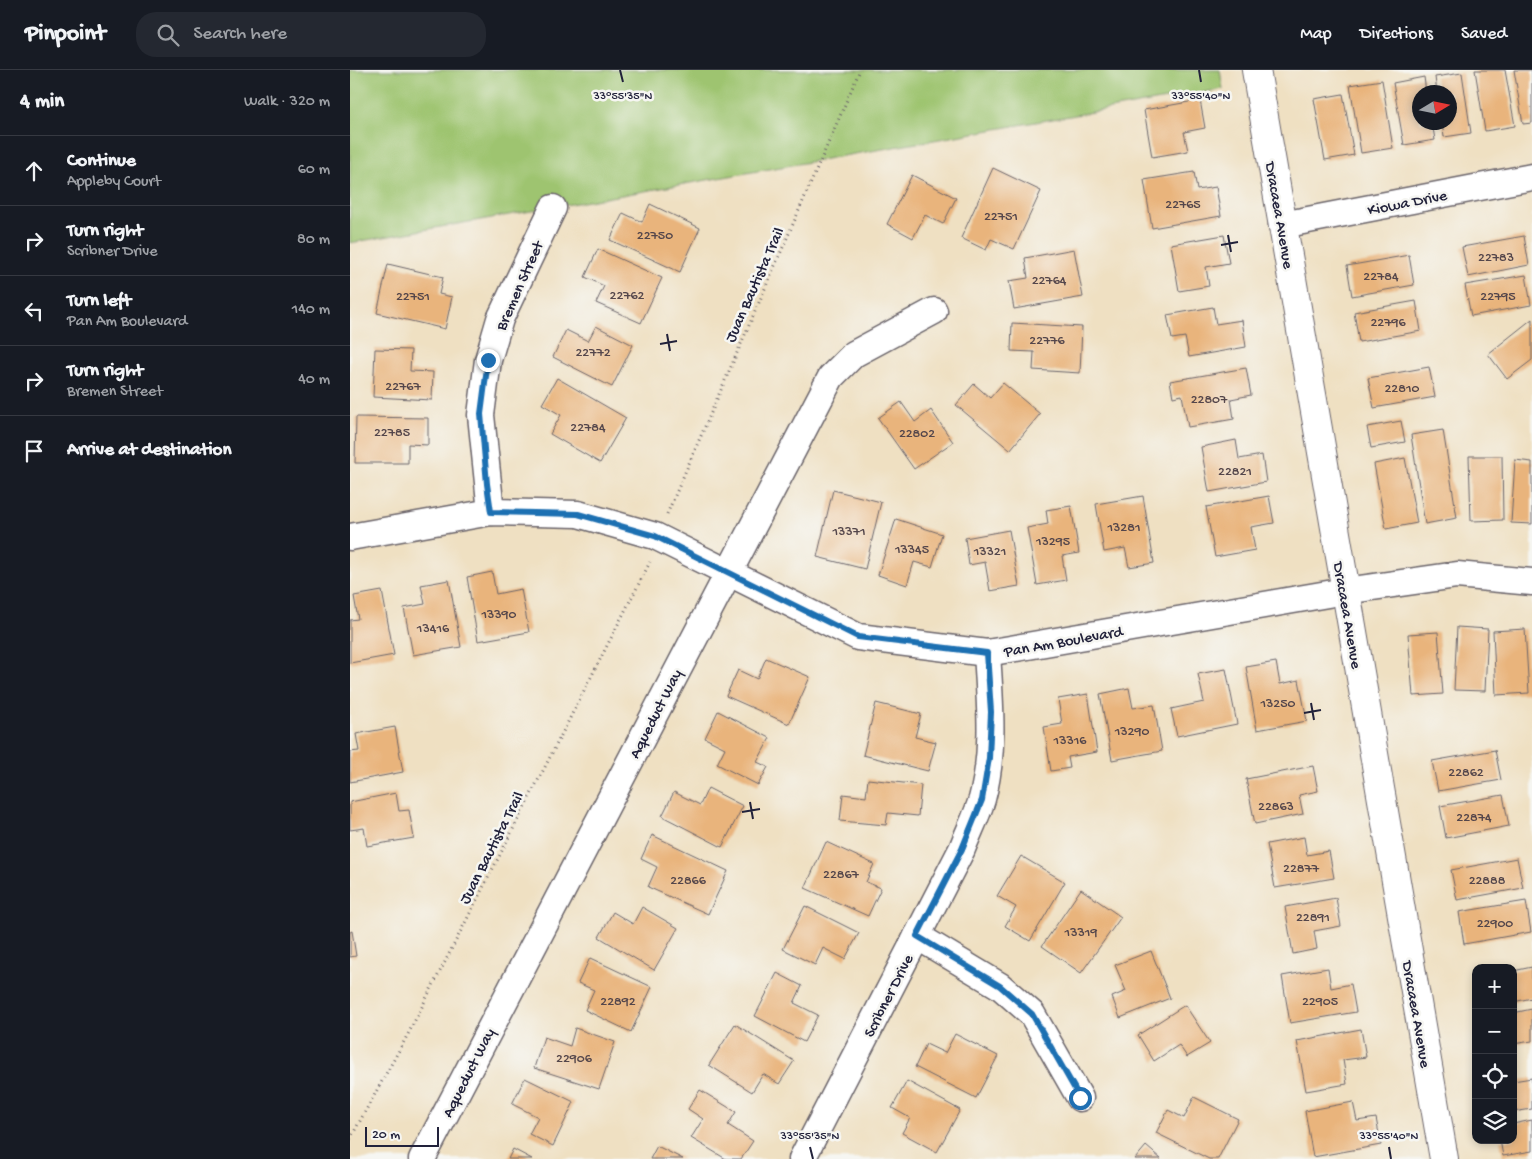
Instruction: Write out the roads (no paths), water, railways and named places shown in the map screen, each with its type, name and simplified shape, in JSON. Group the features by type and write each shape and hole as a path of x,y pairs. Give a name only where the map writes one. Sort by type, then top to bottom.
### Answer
{"street":[{"name":"Dracaea Avenue","path":"1256,70 1444,1159"},
{"name":"Kiowa Drive","path":"1282,225 1532,177"},
{"name":"Bremen Street","path":"491,512 481,414 488,360 500,319 553,208"},
{"name":"Aqueduct Way","path":"422,1159 830,377 854,354 934,311"},
{"name":"Pan Am Boulevard","path":"350,536 491,512 578,514 655,536 858,637 987,653 1345,591 1457,575 1532,582"},
{"name":"Scribner Drive","path":"802,1159 962,849 982,800 989,758 991,712 987,653"},
{"path":"917,936 1000,986 1032,1014 1080,1098"}]}
